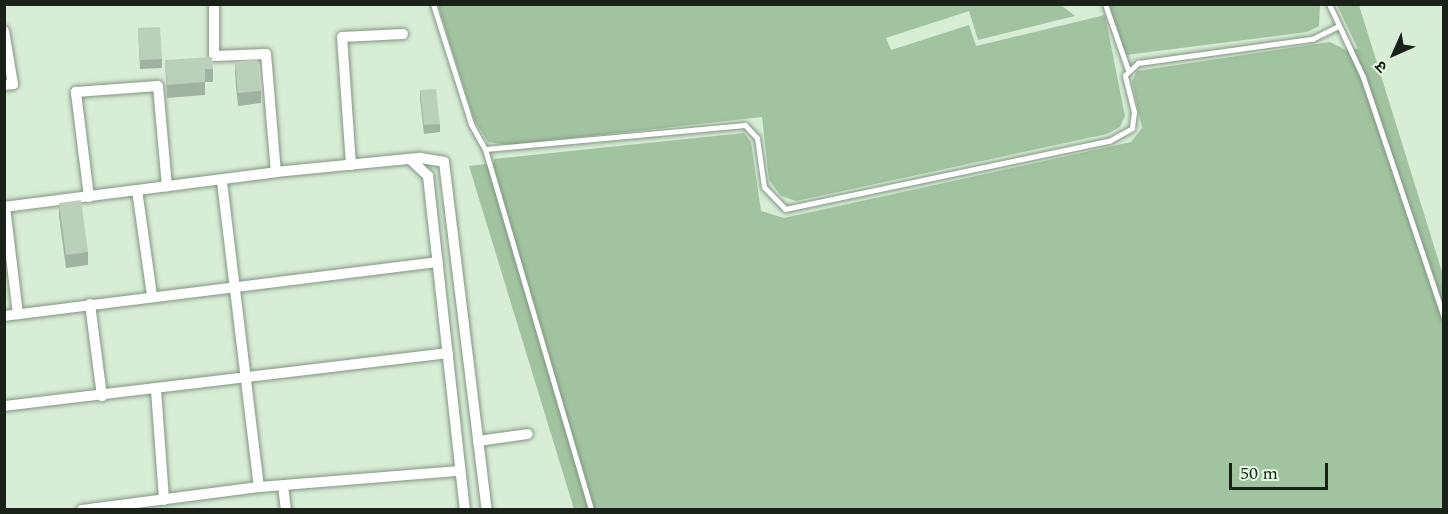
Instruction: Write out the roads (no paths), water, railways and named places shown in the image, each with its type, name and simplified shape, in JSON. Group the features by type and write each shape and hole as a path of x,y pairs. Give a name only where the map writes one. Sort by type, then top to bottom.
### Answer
{"street":[{"path":"214,4 214,56 266,54 276,172"},
{"path":"4,31 13,84 4,85"},
{"path":"351,165 342,37 403,34"},
{"path":"88,197 76,92 158,86 167,187"},
{"path":"410,159 428,176 465,510"},
{"path":"18,314 5,207 222,182 276,172 410,159 444,162 487,510"},
{"path":"222,182 259,487"},
{"path":"137,190 152,296"},
{"path":"4,316 234,284 438,262"},
{"path":"90,304 102,396"},
{"path":"4,406 246,380 448,353"},
{"path":"156,390 164,500"},
{"path":"478,441 528,434"},
{"path":"460,454 479,453"},
{"path":"82,510 259,487 459,471"},
{"path":"283,486 286,510"}],"lane":[{"path":"433,4 471,124 485,149 591,510"},
{"path":"485,149 501,152 745,125 758,138 770,199 777,206 796,209 1119,137 1135,120 1128,70 1105,4"},
{"path":"1329,4 1366,87 1443,318"},
{"path":"1128,70 1151,60 1312,39 1339,26"}]}
